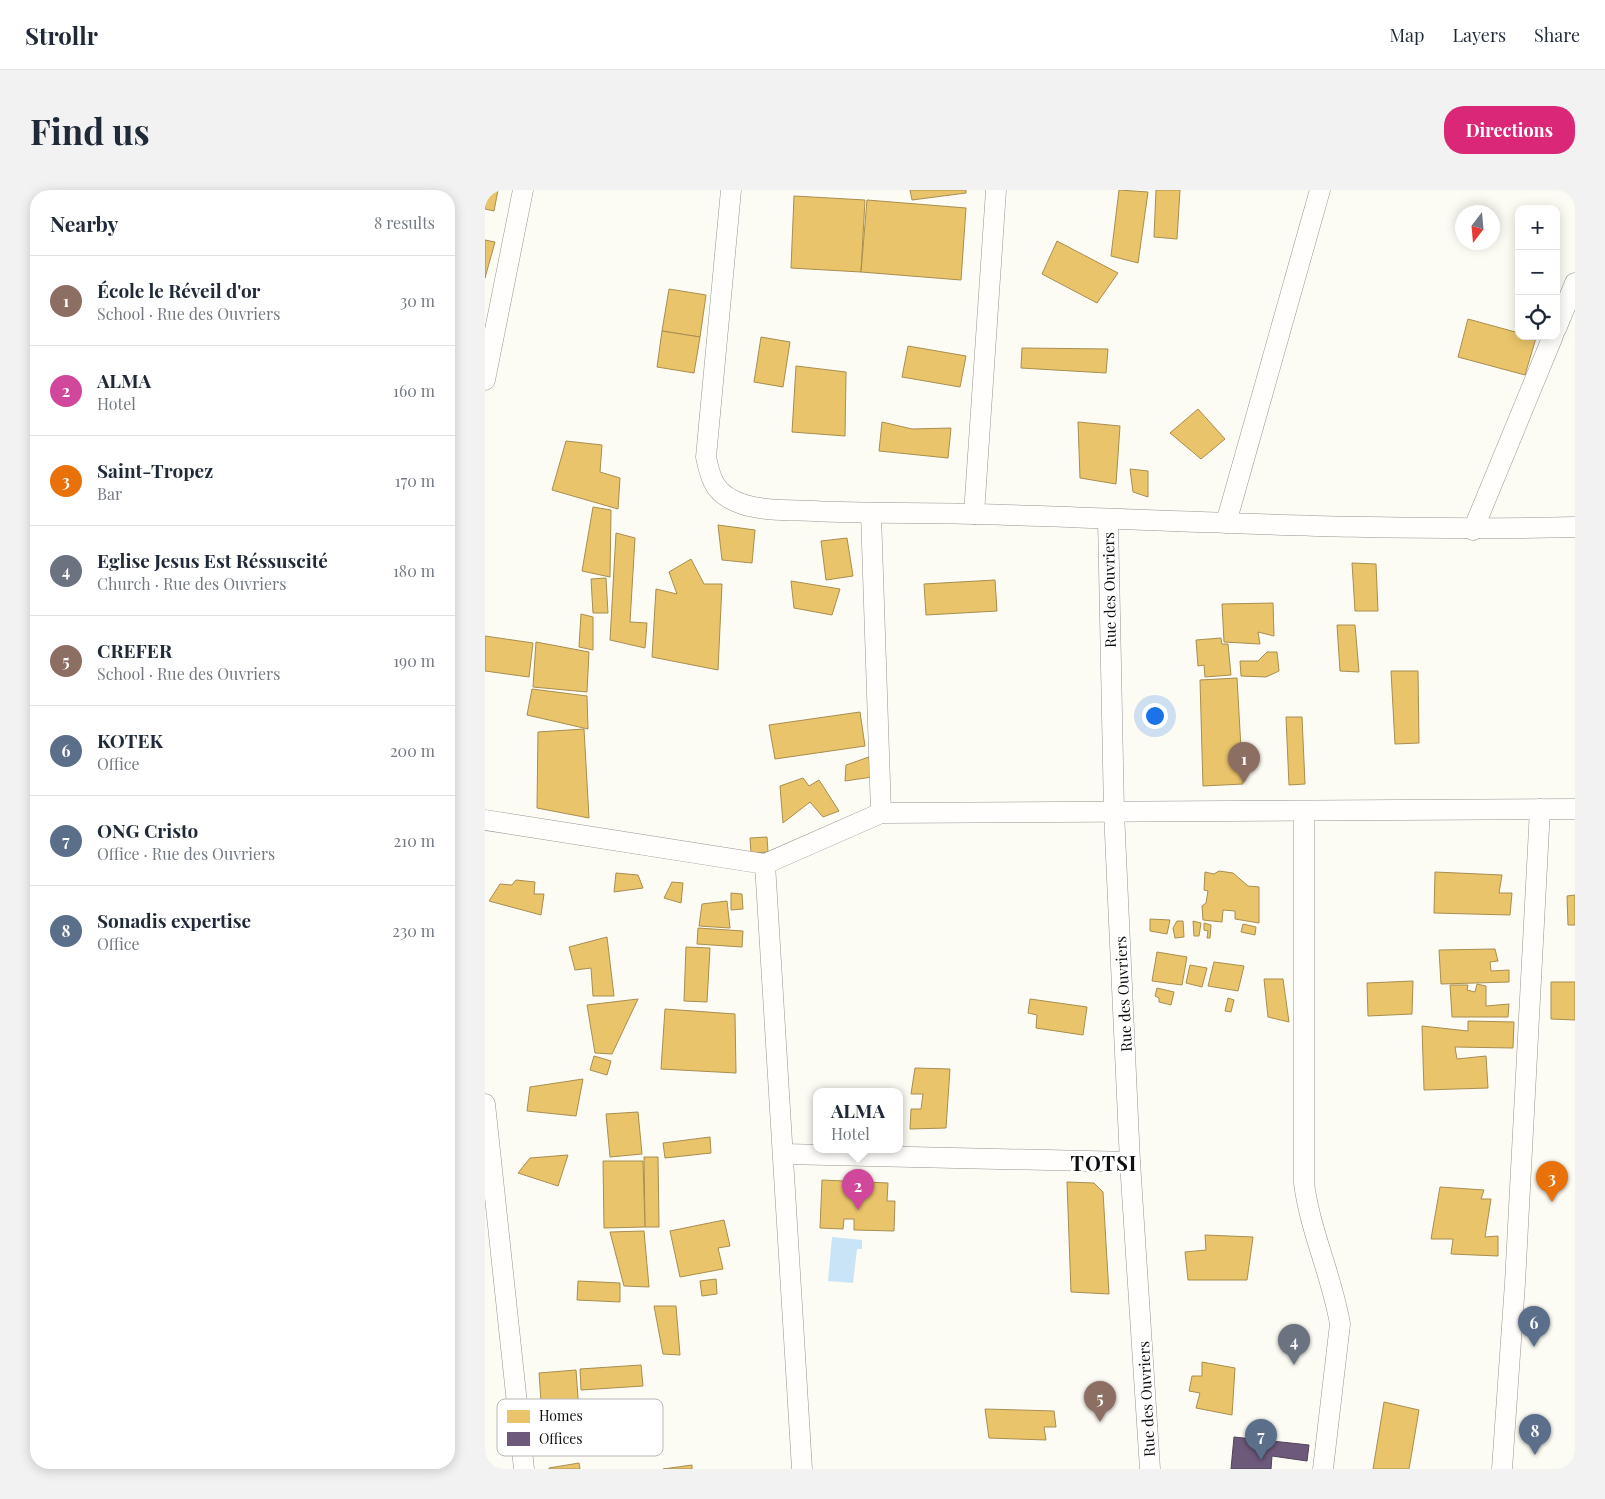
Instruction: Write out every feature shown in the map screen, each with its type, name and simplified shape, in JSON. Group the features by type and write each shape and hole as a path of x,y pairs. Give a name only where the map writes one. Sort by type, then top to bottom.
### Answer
{"street":[{"path":"485,380 523,190"},
{"path":"731,190 706,457 711,479 721,493 743,504 790,510 871,514 974,514 1473,530 1575,527"},
{"path":"974,514 996,190"},
{"path":"1226,523 1320,190"},
{"path":"1560,319 1575,283"},
{"path":"1473,530 1551,340"},
{"path":"871,514 881,813"},
{"name":"Rue des Ouvriers","path":"1108,519 1114,812 1131,1162 1150,1469"},
{"path":"1502,1469 1515,1283 1541,808"},
{"path":"485,820 765,864 881,813 1575,809"},
{"path":"1304,810 1304,1183 1307,1208 1336,1302 1340,1324 1323,1469"},
{"path":"765,864 803,1469"},
{"path":"485,1104 517,1399"},
{"path":"784,1154 1131,1162"},
{"path":"523,1456 524,1469"}],"water":[{"path":"832,1237 862,1240 862,1249 857,1249 853,1283 828,1281"}],"building: Homes":[{"path":"485,190 498,190 494,211 485,209"},
{"path":"910,190 966,190 966,193 912,200"},
{"path":"1119,190 1148,192 1138,263 1111,256"},
{"path":"1156,190 1180,190 1177,239 1154,237"},
{"path":"794,196 865,200 861,272 791,268"},
{"path":"867,200 966,208 961,280 861,272"},
{"path":"485,240 495,242 485,278"},
{"path":"1057,241 1118,273 1097,303 1042,274"},
{"path":"669,289 706,295 700,337 662,331"},
{"path":"1468,319 1515,332 1515,340 1535,340 1525,375 1458,357"},
{"path":"662,331 700,337 694,373 657,367"},
{"path":"761,337 790,342 783,387 754,382"},
{"path":"908,346 966,356 960,387 902,377"},
{"path":"1022,348 1108,349 1106,373 1021,368"},
{"path":"796,366 846,372 845,436 792,432"},
{"path":"1198,409 1225,439 1201,459 1170,433"},
{"path":"882,422 912,429 951,428 948,458 879,451"},
{"path":"1078,422 1120,426 1116,484 1080,478"},
{"path":"566,441 602,445 600,472 620,478 618,509 552,490"},
{"path":"1130,469 1148,471 1148,497 1133,492"},
{"path":"593,507 611,510 610,577 582,571"},
{"path":"718,525 755,530 752,563 722,560"},
{"path":"616,533 635,538 630,622 647,623 645,648 610,640"},
{"path":"847,538 853,576 826,580 821,541"},
{"path":"691,559 704,584 722,584 718,670 652,657 656,589 677,594 669,572"},
{"path":"1352,563 1376,564 1378,611 1355,611"},
{"path":"606,578 608,613 593,613 591,579"},
{"path":"995,580 997,611 926,615 924,584"},
{"path":"791,581 840,589 832,615 794,608"},
{"path":"1273,603 1274,636 1258,632 1260,644 1224,642 1222,604"},
{"path":"581,614 593,617 593,650 579,647"},
{"path":"1337,625 1355,625 1359,672 1340,671"},
{"path":"485,636 533,643 529,677 485,671"},
{"path":"1221,638 1222,644 1228,644 1231,675 1205,677 1204,665 1198,666 1196,640"},
{"path":"536,642 589,652 587,692 533,687"},
{"path":"1267,652 1277,652 1279,671 1266,677 1241,676 1240,661 1258,661"},
{"path":"1391,671 1418,671 1419,743 1395,744"},
{"path":"1237,678 1243,784 1203,786 1200,680"},
{"path":"532,689 587,696 588,729 527,715"},
{"path":"860,712 865,746 775,759 769,725"},
{"path":"1286,717 1302,717 1305,784 1289,785"},
{"path":"584,729 589,818 537,808 538,732"},
{"path":"869,757 872,777 845,781 846,765"},
{"path":"803,778 809,786 819,780 839,811 823,817 810,802 783,823 780,786"},
{"path":"767,837 768,852 751,853 750,838"},
{"path":"1219,871 1233,873 1248,886 1259,887 1259,923 1235,919 1235,911 1223,910 1222,922 1203,920 1202,906 1206,903 1208,891 1204,890 1205,872 1214,874"},
{"path":"1435,872 1502,875 1499,893 1512,893 1510,915 1434,913"},
{"path":"616,873 638,875 643,888 614,892"},
{"path":"516,880 535,882 534,894 544,894 541,915 489,901 500,884 512,885"},
{"path":"672,882 683,883 681,903 664,898"},
{"path":"731,893 742,894 743,909 731,910"},
{"path":"1575,895 1575,925 1568,925 1567,896"},
{"path":"727,901 730,928 699,926 702,904"},
{"path":"1150,919 1170,920 1167,934 1150,931"},
{"path":"1177,921 1183,921 1184,937 1175,938 1173,928"},
{"path":"1193,921 1201,923 1199,936 1194,936"},
{"path":"1204,923 1211,925 1210,938 1207,938 1208,931 1204,930"},
{"path":"1243,924 1256,927 1255,935 1241,932"},
{"path":"698,928 743,931 742,947 697,944"},
{"path":"607,937 614,996 593,996 591,968 575,970 569,947"},
{"path":"686,947 710,948 707,1002 684,1001"},
{"path":"1495,949 1498,961 1490,962 1491,971 1509,970 1509,982 1441,984 1439,950"},
{"path":"1157,952 1187,957 1182,985 1152,981"},
{"path":"1214,962 1244,966 1238,991 1208,986"},
{"path":"1190,965 1207,968 1202,987 1186,983"},
{"path":"1264,979 1283,979 1289,1022 1268,1017"},
{"path":"1413,981 1412,1014 1368,1016 1367,983"},
{"path":"1551,982 1575,982 1575,1020 1551,1019"},
{"path":"1477,984 1486,986 1486,1006 1509,1004 1508,1017 1452,1017 1450,985 1468,985 1467,990 1475,992"},
{"path":"1157,988 1174,992 1171,1005 1159,1002 1159,998 1155,996"},
{"path":"1228,998 1234,1000 1231,1012 1225,1011"},
{"path":"638,999 612,1054 595,1053 587,1005"},
{"path":"1030,999 1087,1007 1083,1035 1036,1028 1037,1015 1028,1013"},
{"path":"665,1009 735,1014 736,1073 661,1069"},
{"path":"1468,1021 1514,1022 1513,1048 1455,1047 1457,1059 1486,1056 1488,1088 1424,1090 1422,1026 1468,1031"},
{"path":"594,1056 611,1061 607,1075 590,1070"},
{"path":"915,1068 950,1069 946,1128 910,1129 911,1109 921,1109 923,1094 911,1094"},
{"path":"583,1079 576,1116 527,1111 530,1087"},
{"path":"638,1112 642,1154 610,1157 606,1114"},
{"path":"710,1137 711,1153 665,1158 663,1143"},
{"path":"568,1155 558,1186 518,1173 530,1158"},
{"path":"644,1157 658,1157 659,1227 645,1227"},
{"path":"603,1161 643,1161 645,1227 604,1228"},
{"path":"822,1180 888,1183 887,1201 895,1201 894,1231 854,1230 854,1219 844,1219 843,1229 820,1228"},
{"path":"1067,1182 1094,1183 1103,1192 1109,1294 1071,1292"},
{"path":"1440,1187 1484,1190 1481,1199 1491,1199 1485,1237 1498,1236 1498,1256 1451,1254 1453,1239 1431,1239"},
{"path":"724,1220 730,1246 718,1248 723,1269 680,1277 670,1231"},
{"path":"644,1231 649,1287 624,1286 610,1232"},
{"path":"1205,1235 1253,1237 1247,1280 1188,1280 1185,1252 1206,1250"},
{"path":"716,1279 717,1294 702,1296 700,1281"},
{"path":"578,1281 620,1283 620,1302 577,1300"},
{"path":"654,1306 676,1306 680,1355 663,1354"},
{"path":"1202,1362 1235,1368 1232,1415 1196,1408 1200,1393 1189,1391 1192,1376 1202,1376"},
{"path":"641,1365 643,1386 581,1390 580,1369"},
{"path":"576,1370 578,1399 541,1399 539,1373"},
{"path":"1384,1402 1419,1410 1409,1469 1373,1469"},
{"path":"985,1409 1054,1411 1056,1427 1044,1427 1046,1440 989,1438"},
{"path":"579,1463 580,1469 549,1469 549,1468"},
{"path":"692,1465 692,1469 663,1469"}],"building: Offices":[{"path":"1234,1437 1309,1445 1307,1461 1272,1456 1271,1469 1231,1469"}],"place":[{"name":"École le Réveil d'or","path":"1244,783"},
{"name":"Saint-Tropez","path":"1552,1202"},
{"name":"ALMA","path":"858,1210"},
{"name":"KOTEK","path":"1534,1347"},
{"name":"Eglise Jesus Est Réssuscité","path":"1294,1365"},
{"name":"CREFER","path":"1100,1422"},
{"name":"Sonadis expertise","path":"1535,1455"},
{"name":"ONG Cristo","path":"1261,1460"}],"district":[{"name":"TOTSI","path":"1104,1162"}]}
